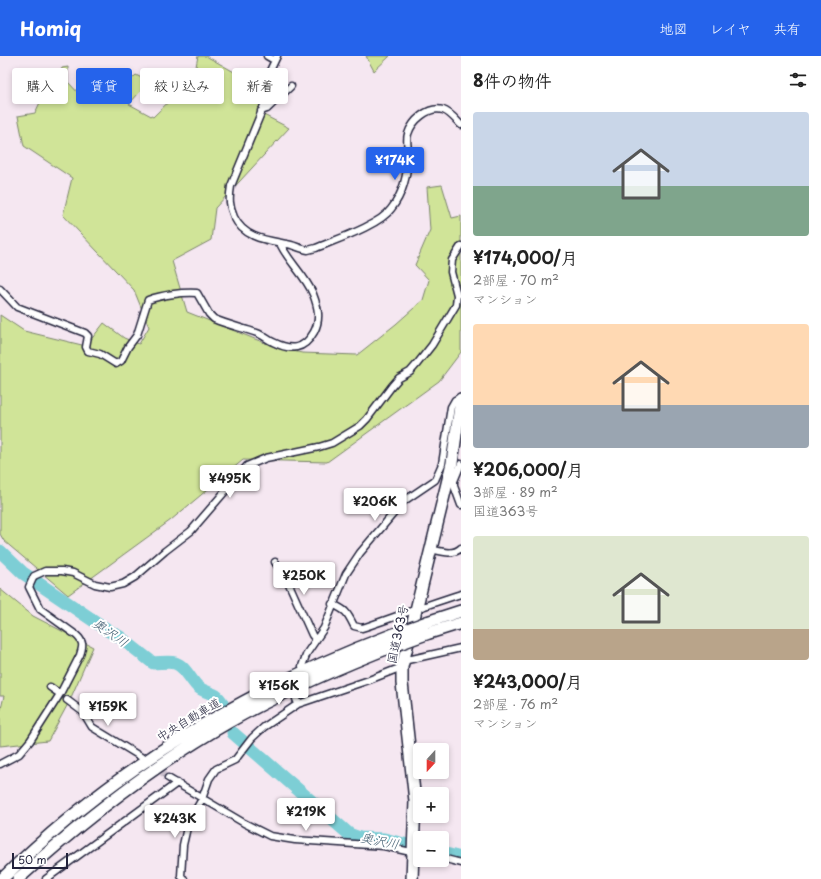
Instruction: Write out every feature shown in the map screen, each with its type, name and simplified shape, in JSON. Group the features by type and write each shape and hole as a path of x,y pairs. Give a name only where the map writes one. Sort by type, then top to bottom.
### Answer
{"highway":[{"name":"国道363号","path":"416,831 415,801 402,683 403,664 430,549 451,480 461,398"},
{"name":"中央自動車道","path":"2,879 65,822 116,783 160,751 222,714 333,658 428,627 461,611"},
{"name":"中央自動車道","path":"428,627 461,623"},
{"name":"中央自動車道","path":"18,879 100,808 166,761 228,722 395,639"},
{"name":"国道363号","path":"412,879 414,867"}],"street":[{"path":"267,56 276,58 269,73 266,99 231,186 229,204 236,221 243,230 252,236 288,244 299,249 316,248 379,220 391,210 403,187 408,160 408,135 416,120 433,110 442,110 454,117 461,125"},
{"path":"261,112 267,109 291,86"},
{"path":"0,289 17,307 85,333 88,336 86,347 88,351 100,354 116,364 121,361 128,347 138,335 148,300 190,292 197,293 209,314 214,319 259,333 282,346 297,348 306,343 315,329 319,318 318,308 313,294 300,272 282,250 280,243"},
{"path":"0,764 13,758 26,747 60,694 80,655 83,644 81,639 40,609 29,587 34,576 45,571 62,570 73,573 95,584 110,587 123,584 135,577 191,531 247,466 266,458 332,443 360,426 399,378 410,372 417,364 432,345 456,305 457,296 451,272 452,260 461,246"},
{"path":"302,666 307,653 324,628 332,604 346,574 360,553 404,501 436,480 442,464 451,407 455,400 461,398"},
{"path":"461,464 451,480 461,505"},
{"path":"430,549 451,553 457,552 461,548"},
{"path":"275,562 289,584 312,635 316,640"},
{"path":"332,604 344,609 354,626 362,628 415,611 427,604 461,594"},
{"path":"184,879 181,876 184,836 188,824 202,799 209,779 216,769 235,760 252,738 264,727 298,704 369,680 403,664 461,648"},
{"path":"50,687 60,694"},
{"path":"297,694 296,699 298,704"},
{"path":"67,700 83,712 92,727 146,760"},
{"path":"168,778 244,823 270,836 295,840 384,846 413,852"},
{"path":"46,879 176,783"},
{"path":"449,859 461,862"}],"green space":[{"path":"198,56 206,56 232,71 232,104 260,104 260,113 289,128 215,208 211,240 172,261 187,312 275,347 302,353 357,355 423,300 429,280 415,265 430,230 427,187 442,185 452,218 461,216 461,352 439,381 327,462 243,460 171,520 68,595 4,541 0,534 0,315 24,331 86,346 104,323 124,338 139,344 149,327 134,290 63,215 72,178 24,146 18,116 35,113 39,104 68,104 68,82 76,91 76,104 129,104 153,117 166,104 224,104 224,68 196,68"},
{"path":"366,56 390,56 374,71"},
{"path":"136,75 140,77 140,92 132,101 132,79"},
{"path":"0,589 33,616 93,647 69,702 48,741 0,746 0,713 4,696 0,696"}],"waterway":[{"name":"奥沢川","path":"0,551 23,573 120,637 153,663 170,662 182,667 200,689 213,694 222,703"},
{"name":"奥沢川","path":"233,733 349,834 360,838 384,839 413,846"},
{"name":"奥沢川","path":"449,855 461,858"}],"tunnel":[{"path":"155,767 168,778"}]}
